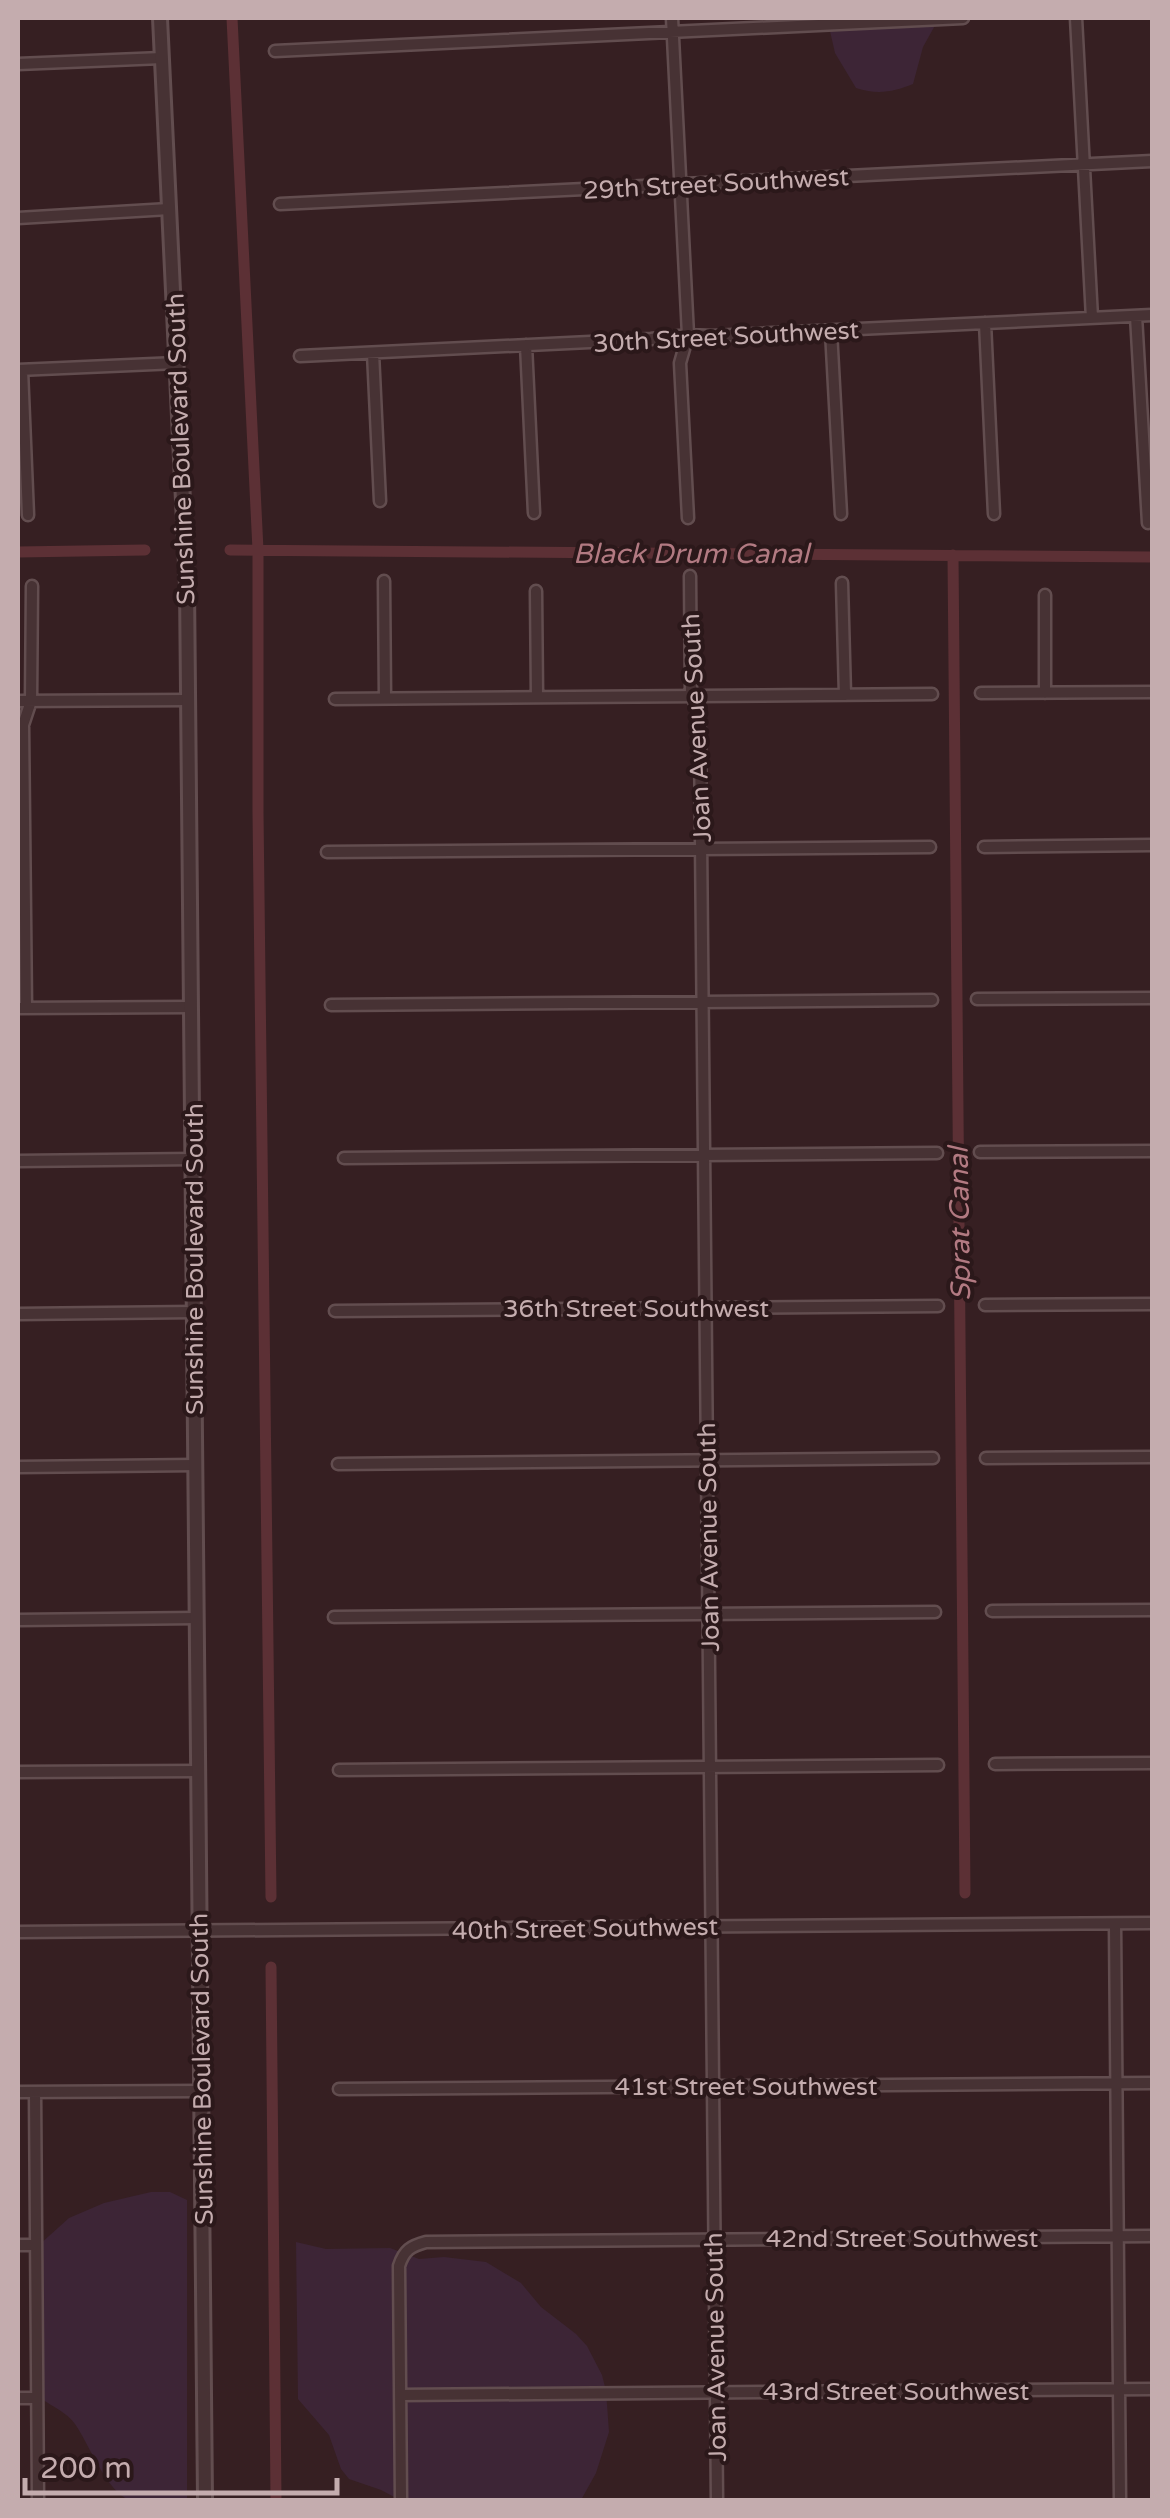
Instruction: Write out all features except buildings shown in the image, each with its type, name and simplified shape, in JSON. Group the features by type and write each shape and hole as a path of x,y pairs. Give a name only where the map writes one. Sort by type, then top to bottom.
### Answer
{"street":[{"name":"Sunshine Boulevard South","path":"160,18 186,558 205,2500"},
{"path":"672,18 688,335 680,363 688,518"},
{"path":"275,51 963,18"},
{"path":"1076,18 1092,318"},
{"path":"18,64 162,58"},
{"name":"29th Street Southwest","path":"280,204 1152,162"},
{"path":"18,218 169,209"},
{"name":"30th Street Southwest","path":"300,356 1152,314"},
{"path":"1136,316 1148,523"},
{"path":"985,323 994,514"},
{"path":"831,331 841,514"},
{"path":"526,346 534,514"},
{"path":"373,353 380,502"},
{"path":"28,515 20,370 177,363"},
{"name":"Joan Avenue South","path":"690,576 691,696 699,710 702,848 717,2500"},
{"path":"384,581 385,699"},
{"path":"842,583 845,694"},
{"path":"32,586 31,700 23,725 22,1008 192,1007"},
{"path":"536,591 537,697"},
{"path":"1045,595 1045,693"},
{"path":"981,693 1152,692"},
{"path":"335,699 932,694"},
{"path":"18,701 188,700"},
{"path":"984,846 1152,845"},
{"path":"327,852 930,848"},
{"path":"977,999 1152,998"},
{"path":"331,1006 932,1000"},
{"path":"980,1152 1152,1151"},
{"path":"344,1158 937,1153"},
{"path":"18,1161 193,1159"},
{"path":"986,1305 1152,1304"},
{"name":"36th Street Southwest","path":"335,1312 938,1306"},
{"path":"18,1314 194,1312"},
{"path":"986,1458 1152,1457"},
{"path":"338,1464 933,1458"},
{"path":"18,1467 195,1466"},
{"path":"992,1612 1152,1610"},
{"path":"334,1616 935,1612"},
{"path":"18,1620 197,1618"},
{"path":"994,1764 1152,1763"},
{"path":"339,1770 938,1765"},
{"path":"18,1772 198,1770"},
{"name":"40th Street Southwest","path":"18,1932 1152,1923"},
{"path":"1115,1924 1120,2500"},
{"name":"41st Street Southwest","path":"338,2089 1152,2084"},
{"path":"18,2092 201,2091"},
{"path":"35,2092 38,2500"},
{"name":"42nd Street Southwest","path":"400,2396 400,2266 403,2254 426,2242 1152,2236"},
{"path":"18,2246 36,2245"},
{"name":"43rd Street Southwest","path":"400,2396 1152,2389"},
{"path":"400,2396 401,2500"},
{"path":"18,2398 38,2398"}],"shaded area":[{"path":"827,18 938,20 923,47 913,84 878,92 856,88 835,53"},
{"path":"151,2192 170,2192 187,2200 187,2500 142,2502 130,2500 114,2488 75,2424 43,2400 39,2245 69,2218 104,2203"},
{"path":"296,2242 326,2249 390,2248 419,2259 444,2257 486,2262 521,2283 541,2307 587,2346 602,2375 609,2432 596,2473 581,2500 400,2500 349,2479 341,2469 329,2435 298,2399"}],"waterway":[{"path":"232,18 258,550 271,1897"},
{"name":"Black Drum Canal","path":"18,552 145,550"},
{"name":"Black Drum Canal","path":"230,550 1152,557"},
{"name":"Sprat Canal","path":"953,555 965,1893"},
{"path":"271,1967 276,2500"}]}
